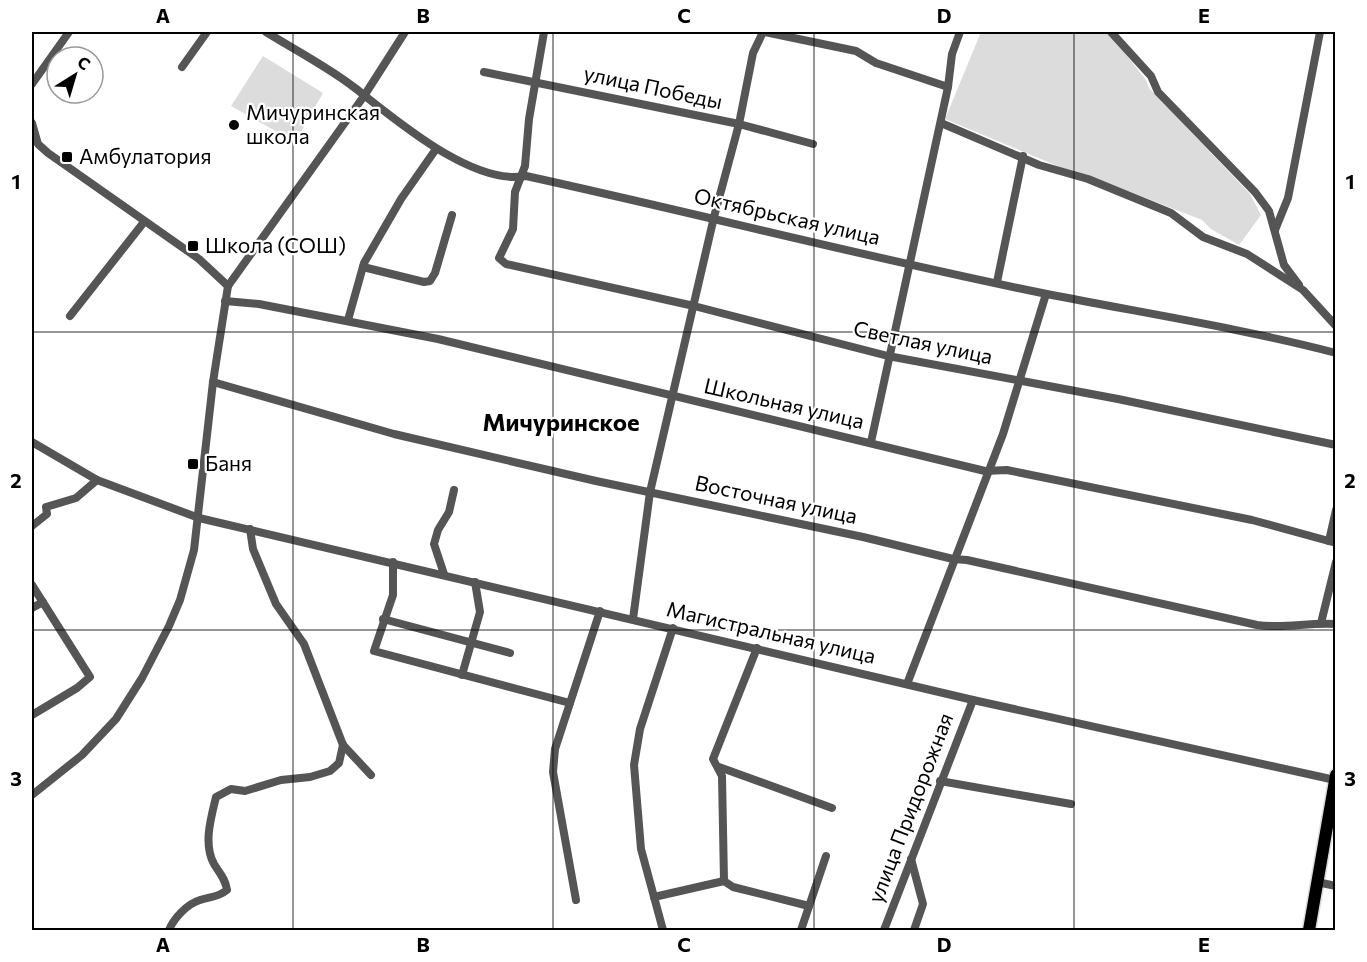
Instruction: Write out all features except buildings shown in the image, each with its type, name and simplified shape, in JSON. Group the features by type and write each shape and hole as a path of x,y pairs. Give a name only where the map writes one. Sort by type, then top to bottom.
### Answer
{"highway":[{"path":"1309,930 1335,777"}],"street":[{"path":"32,84 69,32"},
{"path":"182,67 207,32"},
{"name":"Октябрьская улица","path":"266,32 364,96 436,149 511,179 521,177 714,217 1046,294 1160,314 1335,353"},
{"path":"32,795 82,755 111,726 129,701 180,600 194,550 199,518 213,382 228,286 364,96 405,32"},
{"path":"521,177 543,32"},
{"path":"633,619 650,492 714,217 739,124 753,53 764,32 856,51 876,63 948,87"},
{"path":"871,442 888,356 941,123 952,54 960,32"},
{"path":"1111,32 1151,76 1158,92 1255,192 1269,211 1284,265 1335,326"},
{"path":"1275,230 1288,198 1320,32"},
{"name":"улица Победы","path":"484,72 739,124 813,144"},
{"path":"32,123 35,144 199,259 228,286"},
{"path":"941,123 1023,156 1039,165 1088,179 1171,213 1203,237 1247,254 1303,290"},
{"path":"348,320 363,267 400,200 436,149"},
{"path":"997,282 1023,156"},
{"name":"Светлая улица","path":"521,177 515,192 513,230 500,258 506,264 694,306 888,356 1335,445"},
{"path":"363,267 424,282 430,281 435,273 452,215"},
{"path":"70,316 144,222"},
{"path":"907,684 990,470 1021,381 1046,294"},
{"name":"Школьная улица","path":"225,301 259,304 348,320 990,470 1007,470 1252,520 1332,542"},
{"name":"Восточная улица","path":"213,382 394,434 1257,625 1276,627 1335,624"},
{"name":"Магистральная улица","path":"32,442 97,480 199,518 973,700 1335,777"},
{"path":"32,526 47,514 46,507 76,498 97,480"},
{"path":"444,574 434,544 438,530 449,512 454,490"},
{"path":"1332,542 1335,510"},
{"path":"249,529 253,549 276,604 304,644 343,745 371,775"},
{"path":"393,562 393,595 374,651 570,704"},
{"path":"1321,623 1335,562"},
{"path":"462,675 480,612 475,582"},
{"path":"32,585 90,676 77,688 32,715"},
{"path":"32,608 43,602"},
{"path":"576,900 553,772 555,749 600,611"},
{"path":"383,619 510,653"},
{"path":"663,930 641,849 634,765 640,729 673,628"},
{"path":"724,882 722,776 713,759 757,648"},
{"name":"улица Придорожная","path":"884,930 973,700"},
{"path":"169,930 185,908 200,900 218,898 227,890 225,879 214,863 208,848 211,816 216,797 231,789 245,791 281,780 310,777 330,771 339,763 343,745"},
{"path":"719,767 832,808"},
{"path":"940,781 1071,804"},
{"path":"801,930 825,856"},
{"path":"911,859 923,904 914,930"},
{"path":"654,897 724,882 809,906"},
{"path":"1317,882 1335,886"}],"shaded area":[{"path":"981,32 1105,32 1110,34 1146,80 1149,88 1250,194 1261,215 1239,245 1211,229 1202,220 1090,176 1060,167 945,119"},
{"path":"263,56 323,93 295,142 231,106"}],"place":[{"name":"Мичуринская школа","path":"234,125"},
{"name":"Амбулатория","path":"67,157"},
{"name":"Школа (СОШ)","path":"193,246"},
{"name":"Баня","path":"193,464"}],"district":[{"name":"Мичуринское","path":"561,423"}]}
